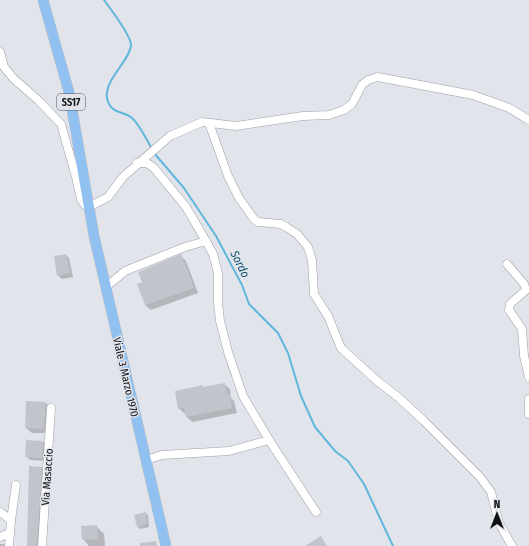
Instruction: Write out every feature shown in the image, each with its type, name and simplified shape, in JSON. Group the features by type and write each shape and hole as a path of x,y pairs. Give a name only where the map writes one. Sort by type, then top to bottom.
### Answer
{"main road":[{"name":"SS17","path":"44,0 69,92 89,207"},
{"name":"Viale 3 Marzo 1970","path":"89,207 94,236 166,546"}],"street":[{"path":"0,52 4,67 14,79 38,100 61,124 81,199 85,205 89,207 108,197 123,177 170,136 202,122 236,126 303,116 329,115 344,110 352,104 362,85 368,80 378,77 473,95 508,108 529,120"},
{"path":"209,123 228,176 239,198 254,219 258,222 281,224 297,234 308,247 312,260 314,294 328,316 341,348 376,380 424,420 480,477 491,492 499,523 512,546"},
{"path":"138,163 146,163 154,168 186,207 213,254 218,273 218,303 220,321 228,352 243,396 269,440 316,512"},
{"path":"106,287 125,271 185,247 206,241"},
{"path":"508,264 524,284 526,290 508,306 509,310 522,329 524,356 529,376"},
{"path":"529,399 529,414"},
{"name":"Via Masaccio","path":"42,546 51,408"},
{"path":"146,460 162,455 229,451 269,440"},
{"path":"9,546 16,485"},
{"path":"0,512 11,520"},
{"path":"0,537 10,533"}],"building":[{"path":"66,254 70,273 57,276 54,256"},
{"path":"181,254 194,288 145,305 137,284 142,282 138,272"},
{"path":"225,383 227,395 230,394 232,408 186,417 184,408 178,409 175,391 203,385 203,387"},
{"path":"26,401 46,402 44,429 25,428"},
{"path":"26,440 43,441 42,458 25,457"},
{"path":"29,466 42,467 37,546 27,546"},
{"path":"146,512 147,524 137,527 134,515"},
{"path":"97,525 98,539 82,540 81,526"},
{"path":"321,536 327,546 305,546"},
{"path":"156,541 157,546 140,546 140,543"}],"waterway":[{"name":"Sordo","path":"104,0 128,35 131,45 126,59 111,81 108,89 107,96 109,104 116,111 129,116 135,121 152,149"},
{"name":"Sordo","path":"154,153 184,188 216,236 242,285 249,304 278,333 288,353 301,396 315,427 335,451 348,461 364,484 393,546"}]}
